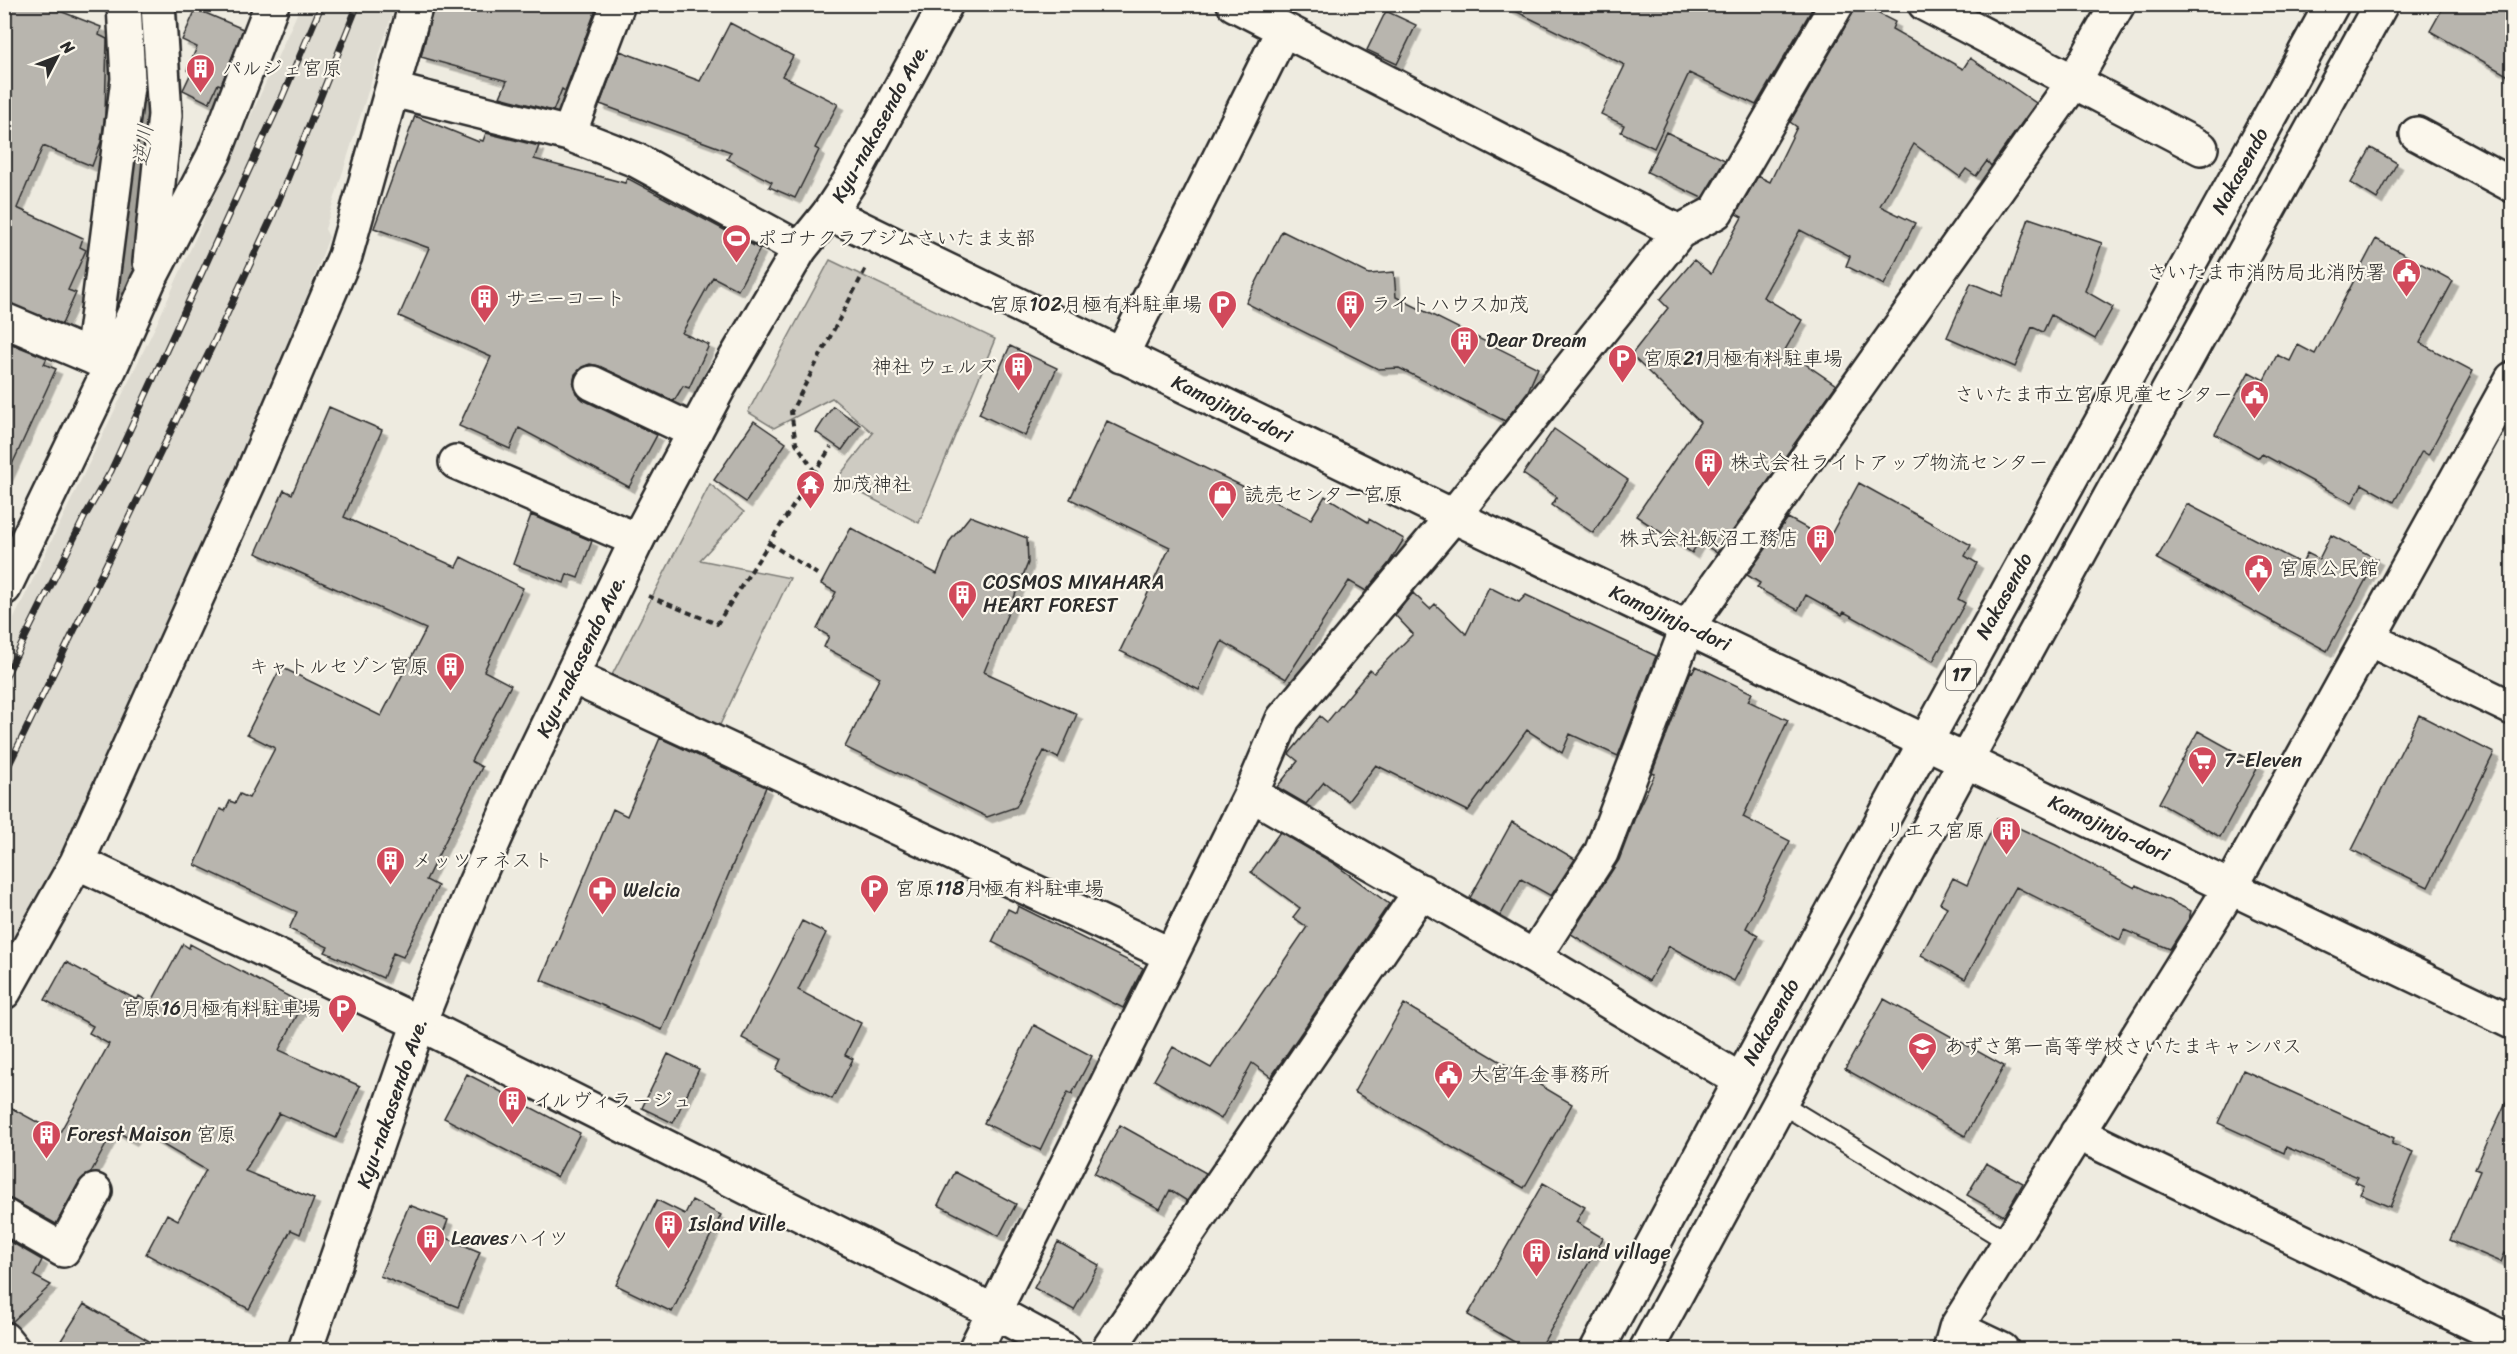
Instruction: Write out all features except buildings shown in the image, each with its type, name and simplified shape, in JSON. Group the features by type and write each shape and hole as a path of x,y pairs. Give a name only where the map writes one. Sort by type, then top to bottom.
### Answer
{"main road":[{"path":"101,362 128,79 124,4"},
{"path":"148,282 165,115 158,4"},
{"path":"4,588 101,362 148,282 214,155 272,4"},
{"path":"4,992 77,862 248,484 345,256 416,4"},
{"path":"569,134 618,4"},
{"name":"Kyu-nakasendo Ave.","path":"305,1350 419,1023 473,888 520,782 637,540 695,432 801,249 850,181 946,4"},
{"path":"1234,4 1678,232"},
{"path":"975,1350 1251,794 1282,719 1453,516 1678,232 1716,212 1836,4"},
{"path":"1925,4 2201,148"},
{"path":"1534,957 1601,853 1688,626 2073,83 2118,4"},
{"name":"Nakasendo","path":"1597,1350 1924,740 2332,4"},
{"name":"17","path":"1646,1350 1966,760 2381,4"},
{"path":"1121,356 1283,30"},
{"path":"393,90 569,134 636,160 801,249"},
{"path":"2418,134 2512,185"},
{"name":"Kamojinja-dori","path":"829,213 1453,516 1688,626 2512,1022"},
{"path":"4,320 101,362"},
{"path":"2002,1350 1953,1339 2009,1242 2231,887 2369,639 2500,427 2512,379"},
{"path":"592,383 695,432"},
{"path":"456,462 637,540"},
{"path":"2369,639 2512,708"},
{"path":"571,676 1171,955"},
{"path":"1251,794 1534,957 1740,1080"},
{"path":"77,862 419,1023 995,1312 1065,1350"},
{"path":"1108,1350 1421,891"},
{"path":"2077,1133 2512,1342"},
{"path":"4,1216 63,1250 95,1191"},
{"path":"4,1339 13,1350"}],"lane":[{"path":"1780,1103 2009,1242"}],"path":[{"path":"815,472 796,442 791,412 869,262"},
{"path":"643,594 717,624 831,447"},
{"path":"769,543 817,574"}],"shaded area":[{"path":"301,5 395,5 325,229 329,237 250,448 79,825 5,953 5,637 157,323"},
{"path":"830,260 995,339 919,523 836,480 873,433 832,398 774,428 748,412"},
{"path":"710,484 744,512 700,560 790,578 718,729 610,679"}],"waterway":[{"name":"逆川","path":"123,285 149,97 144,13"}],"railway":[{"path":"4,680 85,516 111,471 281,100 322,4"},
{"path":"4,775 215,340 272,217 358,4"}],"place":[{"name":"パルジェ宮原","path":"201,94"},
{"name":"ポゴナクラブジムさいたま支部","path":"736,264"},
{"name":"さいたま市消防局北消防署","path":"2407,298"},
{"name":"サニーコート","path":"485,324"},
{"name":"宮原102月極有料駐車場","path":"1223,330"},
{"name":"ライトハウス加茂","path":"1350,330"},
{"name":"Dear Dream","path":"1465,366"},
{"name":"宮原21月極有料駐車場","path":"1622,384"},
{"name":"神社 ウェルズ","path":"1018,392"},
{"name":"さいたま市立宮原児童センター","path":"2254,420"},
{"name":"株式会社ライトアップ物流センター","path":"1709,488"},
{"name":"加茂神社","path":"811,510"},
{"name":"読売センター宮原","path":"1223,520"},
{"name":"株式会社飯沼工務店","path":"1820,564"},
{"name":"宮原公民館","path":"2258,594"},
{"name":"COSMOS MIYAHARA HEART FOREST","path":"962,620"},
{"name":"キャトルセゾン宮原","path":"450,692"},
{"name":"7-Eleven","path":"2203,786"},
{"name":"リエス宮原","path":"2006,856"},
{"name":"メッツァネスト","path":"391,886"},
{"name":"宮原118月極有料駐車場","path":"874,914"},
{"name":"Welcia","path":"602,916"},
{"name":"宮原16月極有料駐車場","path":"342,1034"},
{"name":"あずさ第一高等学校さいたまキャンパス","path":"1923,1072"},
{"name":"大宮年金事務所","path":"1449,1100"},
{"name":"イルヴィラージュ","path":"512,1126"},
{"name":"Forest Maison 宮原","path":"46,1160"},
{"name":"Island Ville","path":"668,1250"},
{"name":"Leavesハイツ","path":"430,1264"},
{"name":"island village","path":"1536,1278"}]}
